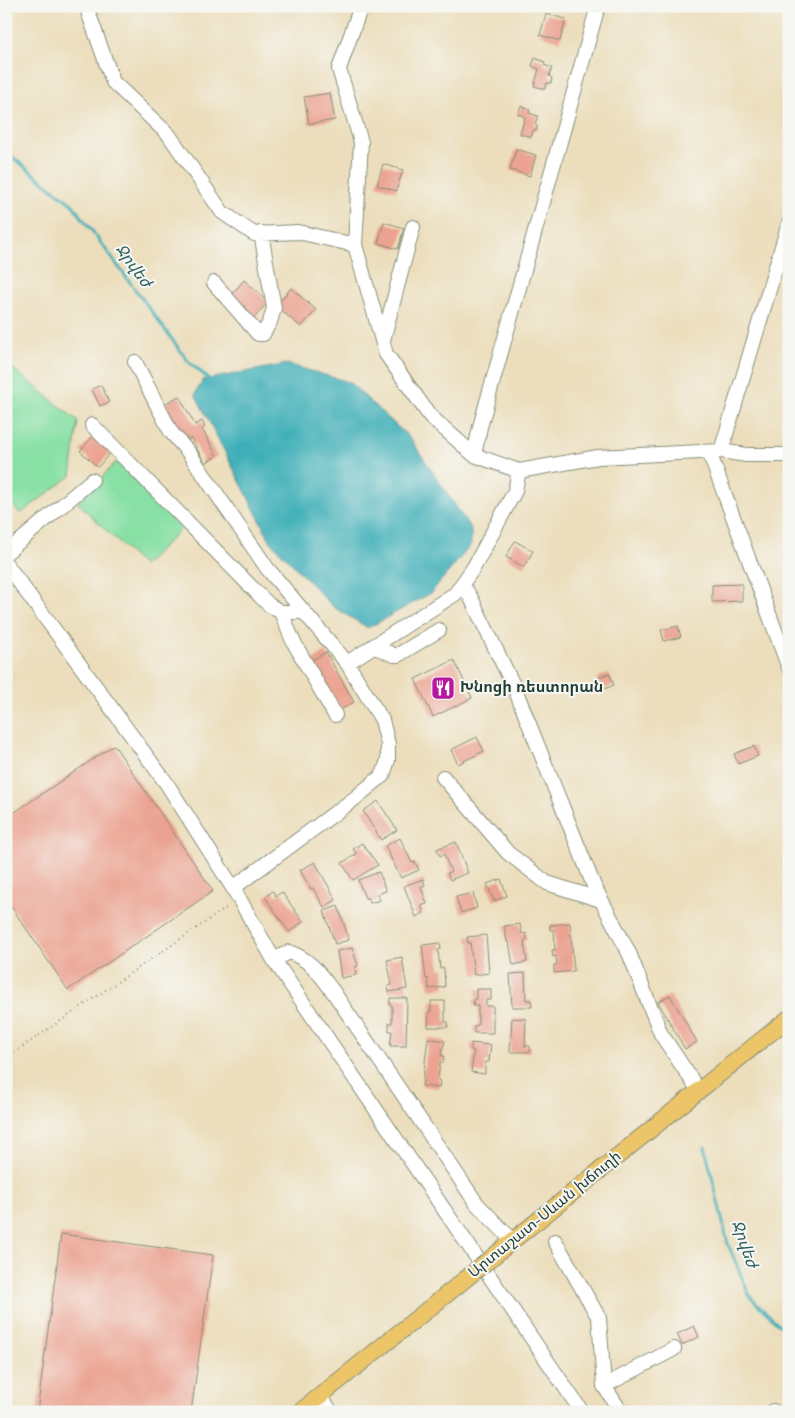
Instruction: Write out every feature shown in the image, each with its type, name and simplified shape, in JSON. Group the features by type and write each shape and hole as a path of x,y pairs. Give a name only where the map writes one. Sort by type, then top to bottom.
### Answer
{"main road":[{"name":"Արտաշատ-Սևան խճուղի","path":"300,1412 699,1091 788,1022"}],"street":[{"path":"86,6 113,82 169,135 222,212 254,234 298,232 355,245"},
{"path":"362,6 339,69 361,142 355,245 386,354 430,416 474,455 518,471 598,457 715,451 746,455 789,455"},
{"path":"474,455 480,427 598,6"},
{"path":"789,222 715,451 789,668"},
{"path":"382,341 413,227"},
{"path":"214,283 258,334 263,334 270,322 274,308 261,234"},
{"path":"135,362 171,432 188,453 267,568 347,663 382,720 388,744 388,760 383,775 236,893"},
{"path":"92,425 269,605 282,612 304,612"},
{"path":"347,663 455,594 474,568 515,491 518,471"},
{"path":"6,553 92,480"},
{"path":"6,564 168,784 236,893 274,960 582,1412"},
{"path":"462,584 471,598 515,689 557,797 601,900 629,953 661,1034 699,1091"},
{"path":"282,612 293,641 335,715"},
{"path":"373,646 398,656 439,630"},
{"path":"443,777 508,854 547,883 601,900"},
{"path":"274,960 289,952 311,964 332,990 477,1204 509,1244"},
{"path":"555,1241 599,1318 604,1386 621,1412"},
{"path":"604,1386 674,1349"},
{"path":"320,1396 331,1412"}],"path":[{"path":"6,1058 236,893"}],"green space":[{"path":"6,363 78,421 71,476 20,514 6,497"},
{"path":"116,462 183,527 143,566 78,503"}],"water":[{"path":"287,364 349,382 410,438 471,529 471,545 431,593 368,628 333,607 271,542 195,394 203,380"}],"building":[{"path":"546,14 566,19 560,41 540,35"},
{"path":"535,58 545,62 544,65 552,68 549,76 552,78 551,83 547,83 545,89 534,86 539,69 532,66"},
{"path":"330,93 335,120 309,124 304,97"},
{"path":"521,106 530,110 529,113 538,116 535,124 537,130 533,131 531,137 520,134 525,117 518,114"},
{"path":"516,149 536,155 530,176 510,170"},
{"path":"383,164 403,170 396,191 377,185"},
{"path":"384,222 404,228 398,249 378,243"},
{"path":"244,280 268,302 254,318 230,296"},
{"path":"291,288 316,310 301,327 276,306"},
{"path":"101,385 109,402 100,406 92,389"},
{"path":"179,396 195,425 202,421 205,427 202,429 217,456 205,463 191,438 182,443 161,406"},
{"path":"95,434 113,449 98,467 80,451"},
{"path":"515,541 533,551 524,567 506,557"},
{"path":"742,584 742,601 712,602 712,585"},
{"path":"678,626 681,637 664,641 661,630"},
{"path":"326,652 354,702 337,712 309,662"},
{"name":"Խնոցի ռեստորան","path":"454,660 472,698 433,717 415,679"},
{"path":"609,673 614,685 602,690 597,678"},
{"path":"477,737 484,751 458,764 451,750"},
{"path":"114,745 213,891 68,990 6,899 6,818"},
{"path":"754,746 758,756 738,764 734,754"},
{"path":"378,801 397,830 381,840 363,811"},
{"path":"400,838 412,863 415,862 419,870 401,878 385,846"},
{"path":"456,842 468,873 450,880 447,873 451,872 444,854 440,856 437,849"},
{"path":"362,843 378,865 353,880 342,863 357,854 353,849"},
{"path":"315,862 336,900 324,907 300,870"},
{"path":"379,872 386,891 377,894 380,900 370,903 368,898 365,898 358,880"},
{"path":"423,879 425,885 421,887 427,904 421,906 424,913 416,917 404,886"},
{"path":"501,879 507,896 494,901 487,884"},
{"path":"273,891 276,896 282,892 303,922 289,932 265,897"},
{"path":"473,893 477,908 461,913 456,897"},
{"path":"338,906 349,940 335,944 324,911"},
{"path":"570,923 574,971 554,973 554,965 557,965 556,956 553,957 552,950 555,950 554,930 550,930 550,925"},
{"path":"520,924 522,934 526,933 527,940 524,941 527,962 513,965 504,926"},
{"path":"486,935 489,973 474,975 470,942 468,943 467,937"},
{"path":"440,943 441,949 438,950 440,969 444,968 445,987 429,989 422,945"},
{"path":"352,948 358,966 355,967 356,975 341,978 337,951"},
{"path":"402,957 407,989 389,992 388,986 392,985 387,960"},
{"path":"525,973 526,1000 531,1000 532,1007 512,1007 510,974"},
{"path":"476,989 491,989 491,1000 486,1000 486,1006 493,1006 493,1033 474,1033 474,1026 478,1025 478,1006 473,1006 474,999 476,999"},
{"path":"670,995 697,1042 685,1049 658,1002"},
{"path":"390,998 407,998 406,1046 390,1046 392,1031 389,1031 389,1023 392,1023 392,1005 390,1005"},
{"path":"431,1001 445,1001 445,1022 448,1022 448,1027 428,1027"},
{"path":"512,1018 526,1019 525,1046 530,1046 530,1052 510,1052"},
{"path":"428,1038 445,1041 441,1055 444,1056 443,1063 440,1062 439,1088 422,1086"},
{"path":"471,1043 491,1045 489,1062 485,1062 485,1074 471,1072 474,1051 471,1050"},
{"path":"61,1234 213,1255 191,1412 37,1412"},
{"path":"694,1326 699,1337 682,1345 677,1334"}],"waterway":[{"name":"Ջրվեժ","path":"6,152 73,205 188,361 211,381"},
{"name":"Ջրվեժ","path":"705,1147 728,1244 750,1297 789,1334"}],"place":[{"name":"Խնոցի ռեստորան","path":"443,688"}]}
